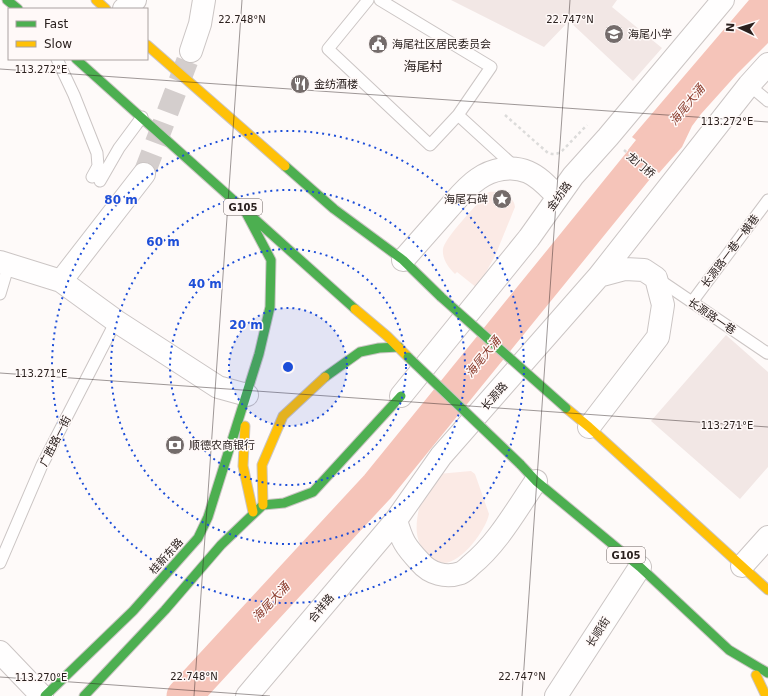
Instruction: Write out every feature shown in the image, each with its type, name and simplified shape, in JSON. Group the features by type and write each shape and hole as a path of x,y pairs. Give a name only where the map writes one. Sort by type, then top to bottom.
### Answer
{"main road":[{"path":"7,0 17,8"},
{"path":"96,0 105,8"},
{"path":"148,46 334,209 403,260 441,297 589,427 768,590"},
{"name":"G105","path":"77,60 342,299 399,347 536,481 640,567 729,650 768,673"},
{"name":"桂新东路","path":"44,696 133,611 198,538 208,517 260,354 270,308 271,260 244,209"},
{"path":"263,505 262,465 283,416 324,378 360,352 379,348 399,347"},
{"name":"桂新东路","path":"247,395 243,466 254,514"},
{"path":"84,696 166,610 221,545 263,505 284,503 313,492 401,396"},
{"path":"756,675 766,696"}],"street":[{"path":"125,8 135,0"},
{"path":"191,51 200,24 202,0"},
{"name":"金纺路","path":"401,396 529,238 573,176 608,137 723,0"},
{"name":"长源路","path":"396,520 441,456 599,276 749,85 768,64"},
{"path":"403,260 466,189 488,173 500,170 517,169 528,172 539,178 558,197"},
{"path":"61,281 144,174"},
{"path":"4,263 61,281 116,321 218,387 247,395"},
{"path":"589,427 658,337 663,305 656,278 644,270 632,269 610,272 599,276"},
{"path":"396,520 401,540 423,566 432,572 448,576 462,572 480,558 500,534 536,481"},
{"name":"合祥路","path":"247,696 396,520"},
{"path":"742,566 768,537"},
{"name":"长顺街","path":"556,696 640,567"},
{"path":"0,652 44,696"}],"lane":[{"path":"368,0 328,49 430,146 458,115 491,67 380,0"},
{"path":"57,60 74,95 97,153 98,166 96,179 142,118"},
{"path":"749,85 768,101"},
{"path":"458,115 517,169"},
{"name":"长源路一巷一横巷","path":"692,302 768,200"},
{"path":"0,294 4,263"},
{"name":"长源路一巷","path":"656,278 767,353 768,352"},
{"name":"广胜路一街","path":"0,563 42,465 116,321"}],"path":[{"path":"506,116 548,154 552,155 559,154 587,126"},
{"name":"龙门桥","path":"623,150 653,175"}],"shaded area":[{"name":"海尾小学","path":"451,0 617,0 612,7 662,48 633,81 569,21 544,47"},
{"path":"489,192 501,193 509,197 512,199 515,207 495,256 477,288 457,272 455,274 452,271 445,259 443,249 455,229"},
{"path":"726,335 768,372 768,467 740,499 651,421"},
{"path":"471,471 475,474 489,514 487,521 478,537 465,552 450,562 443,563 432,558 426,553 417,535 417,522 421,496 438,474"}],"water":[{"path":"749,0 768,0 768,43 737,74 701,114 692,126 682,147 659,173 628,150 636,140 632,137"}],"waterway":[{"name":"海尾大涌","path":"184,696 378,486 673,123"}],"tunnel":[{"path":"144,174 191,51"}],"traffic: fast":[{"path":"7,0 17,8"},
{"path":"77,60 355,309"},
{"path":"285,166 334,209 403,260 441,297"},
{"path":"45,696 133,611 198,538 208,517 259,354 270,307 271,260 245,211"},
{"path":"441,297 566,408"},
{"path":"325,377 360,352 379,348 399,347"},
{"path":"408,357 520,464"},
{"path":"84,696 165,610 221,545 246,521 263,505 284,503 313,492 401,396"},
{"path":"520,464 536,481 640,567 729,650 768,673"}],"traffic: slow":[{"path":"96,0 105,8"},
{"path":"148,46 285,166"},
{"path":"355,309 387,336 408,357"},
{"path":"263,505 262,465 283,416 325,377"},
{"path":"566,408 589,427 768,590"},
{"path":"245,426 243,466 253,512"},
{"path":"756,675 766,696"}],"place":[{"name":"海尾小学","path":"614,34"},
{"name":"海尾社区居民委员会","path":"378,44"},
{"name":"金纺酒楼","path":"300,84"},
{"name":"海尾石碑","path":"502,199"},
{"name":"顺德农商银行","path":"175,445"}],"district":[{"name":"海尾村","path":"423,66"}]}
